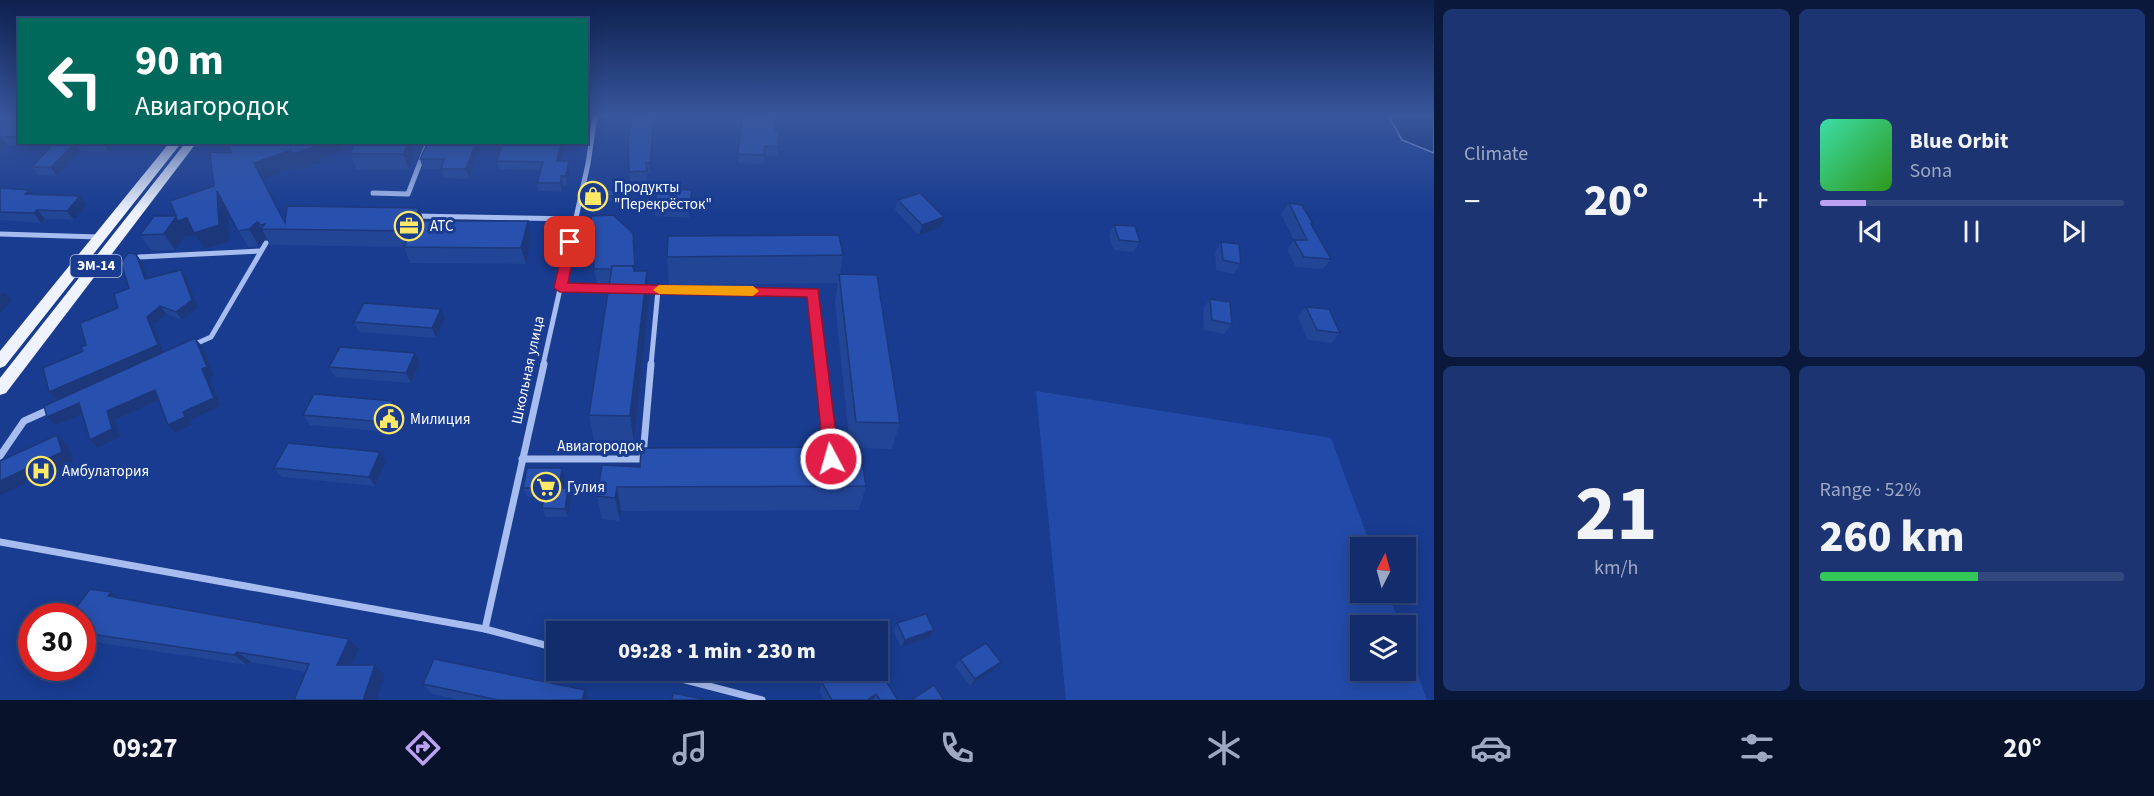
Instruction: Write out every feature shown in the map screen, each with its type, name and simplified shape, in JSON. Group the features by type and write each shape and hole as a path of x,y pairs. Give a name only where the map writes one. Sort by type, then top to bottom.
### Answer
{"main road":[{"name":"ЭМ-14","path":"0,362 172,149"},
{"name":"ЭМ-14","path":"0,389 187,149"}],"street":[{"path":"373,193 408,194 425,149"},
{"name":"Школьная улица","path":"485,629 575,219 586,149"},
{"path":"409,216 575,219"},
{"path":"0,234 100,237"},
{"path":"190,346 211,337 266,243"},
{"path":"139,257 261,251"},
{"path":"560,288 626,289"},
{"path":"637,289 813,292 831,459 819,459"},
{"path":"643,459 658,290"},
{"path":"0,456 24,421 55,407"},
{"name":"Авиагородок","path":"522,459 655,459"},
{"path":"0,542 485,629 546,645"},
{"path":"689,681 762,700"}],"shaded area":[{"path":"1423,149 1434,149 1434,153"},
{"path":"1036,391 1331,438 1367,537 1350,537 1350,603 1392,603 1396,615 1350,615 1350,681 1416,681 1416,669 1427,700 1066,700"}],"building":[{"path":"49,149 69,149 51,167 32,167"},
{"path":"229,149 308,149 293,154 291,150 254,163 285,223 287,206 419,208 414,221 528,221 521,248 404,247 410,231 261,229 265,224 261,225 257,222 249,229 238,231 217,191 219,225 194,233 187,218 178,221 176,217 164,234 140,235 154,216 176,216 170,201 214,186 210,152 231,153"},
{"path":"352,149 406,149 403,154 350,154"},
{"path":"425,149 474,149 466,169 441,169 444,159 420,159"},
{"path":"501,149 560,149 557,161 569,161 566,176 561,176 561,183 537,183 543,162 497,161"},
{"path":"628,149 651,149 650,163 646,163 647,171 629,172"},
{"path":"739,149 765,149 764,155 738,154"},
{"path":"587,184 619,192 618,196 584,196"},
{"path":"0,188 30,190 25,194 80,196 67,211 0,212"},
{"path":"658,188 692,190 689,209 654,207"},
{"path":"920,193 944,217 922,225 898,200"},
{"path":"1289,203 1302,205 1331,259 1304,257 1294,240 1307,240"},
{"path":"613,215 633,233 635,269 633,266 612,266 612,269 594,269 591,216"},
{"path":"1114,225 1135,226 1140,242 1119,240"},
{"path":"839,235 843,255 667,257 668,236"},
{"path":"1221,242 1239,244 1241,264 1223,260"},
{"path":"128,253 136,254 145,279 181,270 192,300 176,312 160,306 147,317 158,345 49,392 43,368 83,351 81,347 86,345 80,323 118,308 114,294 129,288 121,263"},
{"path":"612,266 633,266 634,271 647,271 630,416 589,415"},
{"path":"839,274 877,275 900,423 856,422"},
{"path":"1210,299 1230,302 1232,324 1212,320"},
{"path":"364,303 441,309 432,328 354,322"},
{"path":"1306,307 1329,309 1340,333 1317,330"},
{"path":"195,338 207,367 202,369 214,398 183,412 185,417 168,425 155,390 107,411 112,429 90,440 79,403 47,417 44,406"},
{"path":"340,347 415,353 406,373 329,367"},
{"path":"314,394 393,401 384,422 303,415"},
{"path":"57,435 62,452 0,481 0,461"},
{"path":"288,443 380,452 369,477 274,468"},
{"path":"860,447 866,486 617,487 615,498 597,496 602,465 640,467 641,448"},
{"path":"527,468 562,468 559,488 568,488 565,509 542,508 546,488 523,488"},
{"path":"90,589 111,592 108,596 349,639 337,665 375,665 363,700 294,700 309,664 237,652 234,655 96,635 96,603 80,603"},
{"path":"926,614 934,630 905,640 897,623"},
{"path":"986,643 1001,662 975,679 960,659"},
{"path":"434,659 585,690 582,700 498,700 423,684"},
{"path":"825,681 886,681 898,700 880,700 876,694 867,700 832,700 822,683"},
{"path":"934,685 944,700 911,700"},
{"path":"673,693 703,699 703,700 672,700"}],"slow traffic":[{"path":"659,290 753,291"}],"place":[{"name":"Продукты \"Перекрёсток\"","path":"593,196"},
{"name":"АТС","path":"409,226"},
{"name":"Милиция","path":"389,419"},
{"name":"Амбулатория","path":"41,471"},
{"name":"Гулия","path":"546,487"}],"route":[{"path":"570,242 560,288 813,292 831,459"}]}
